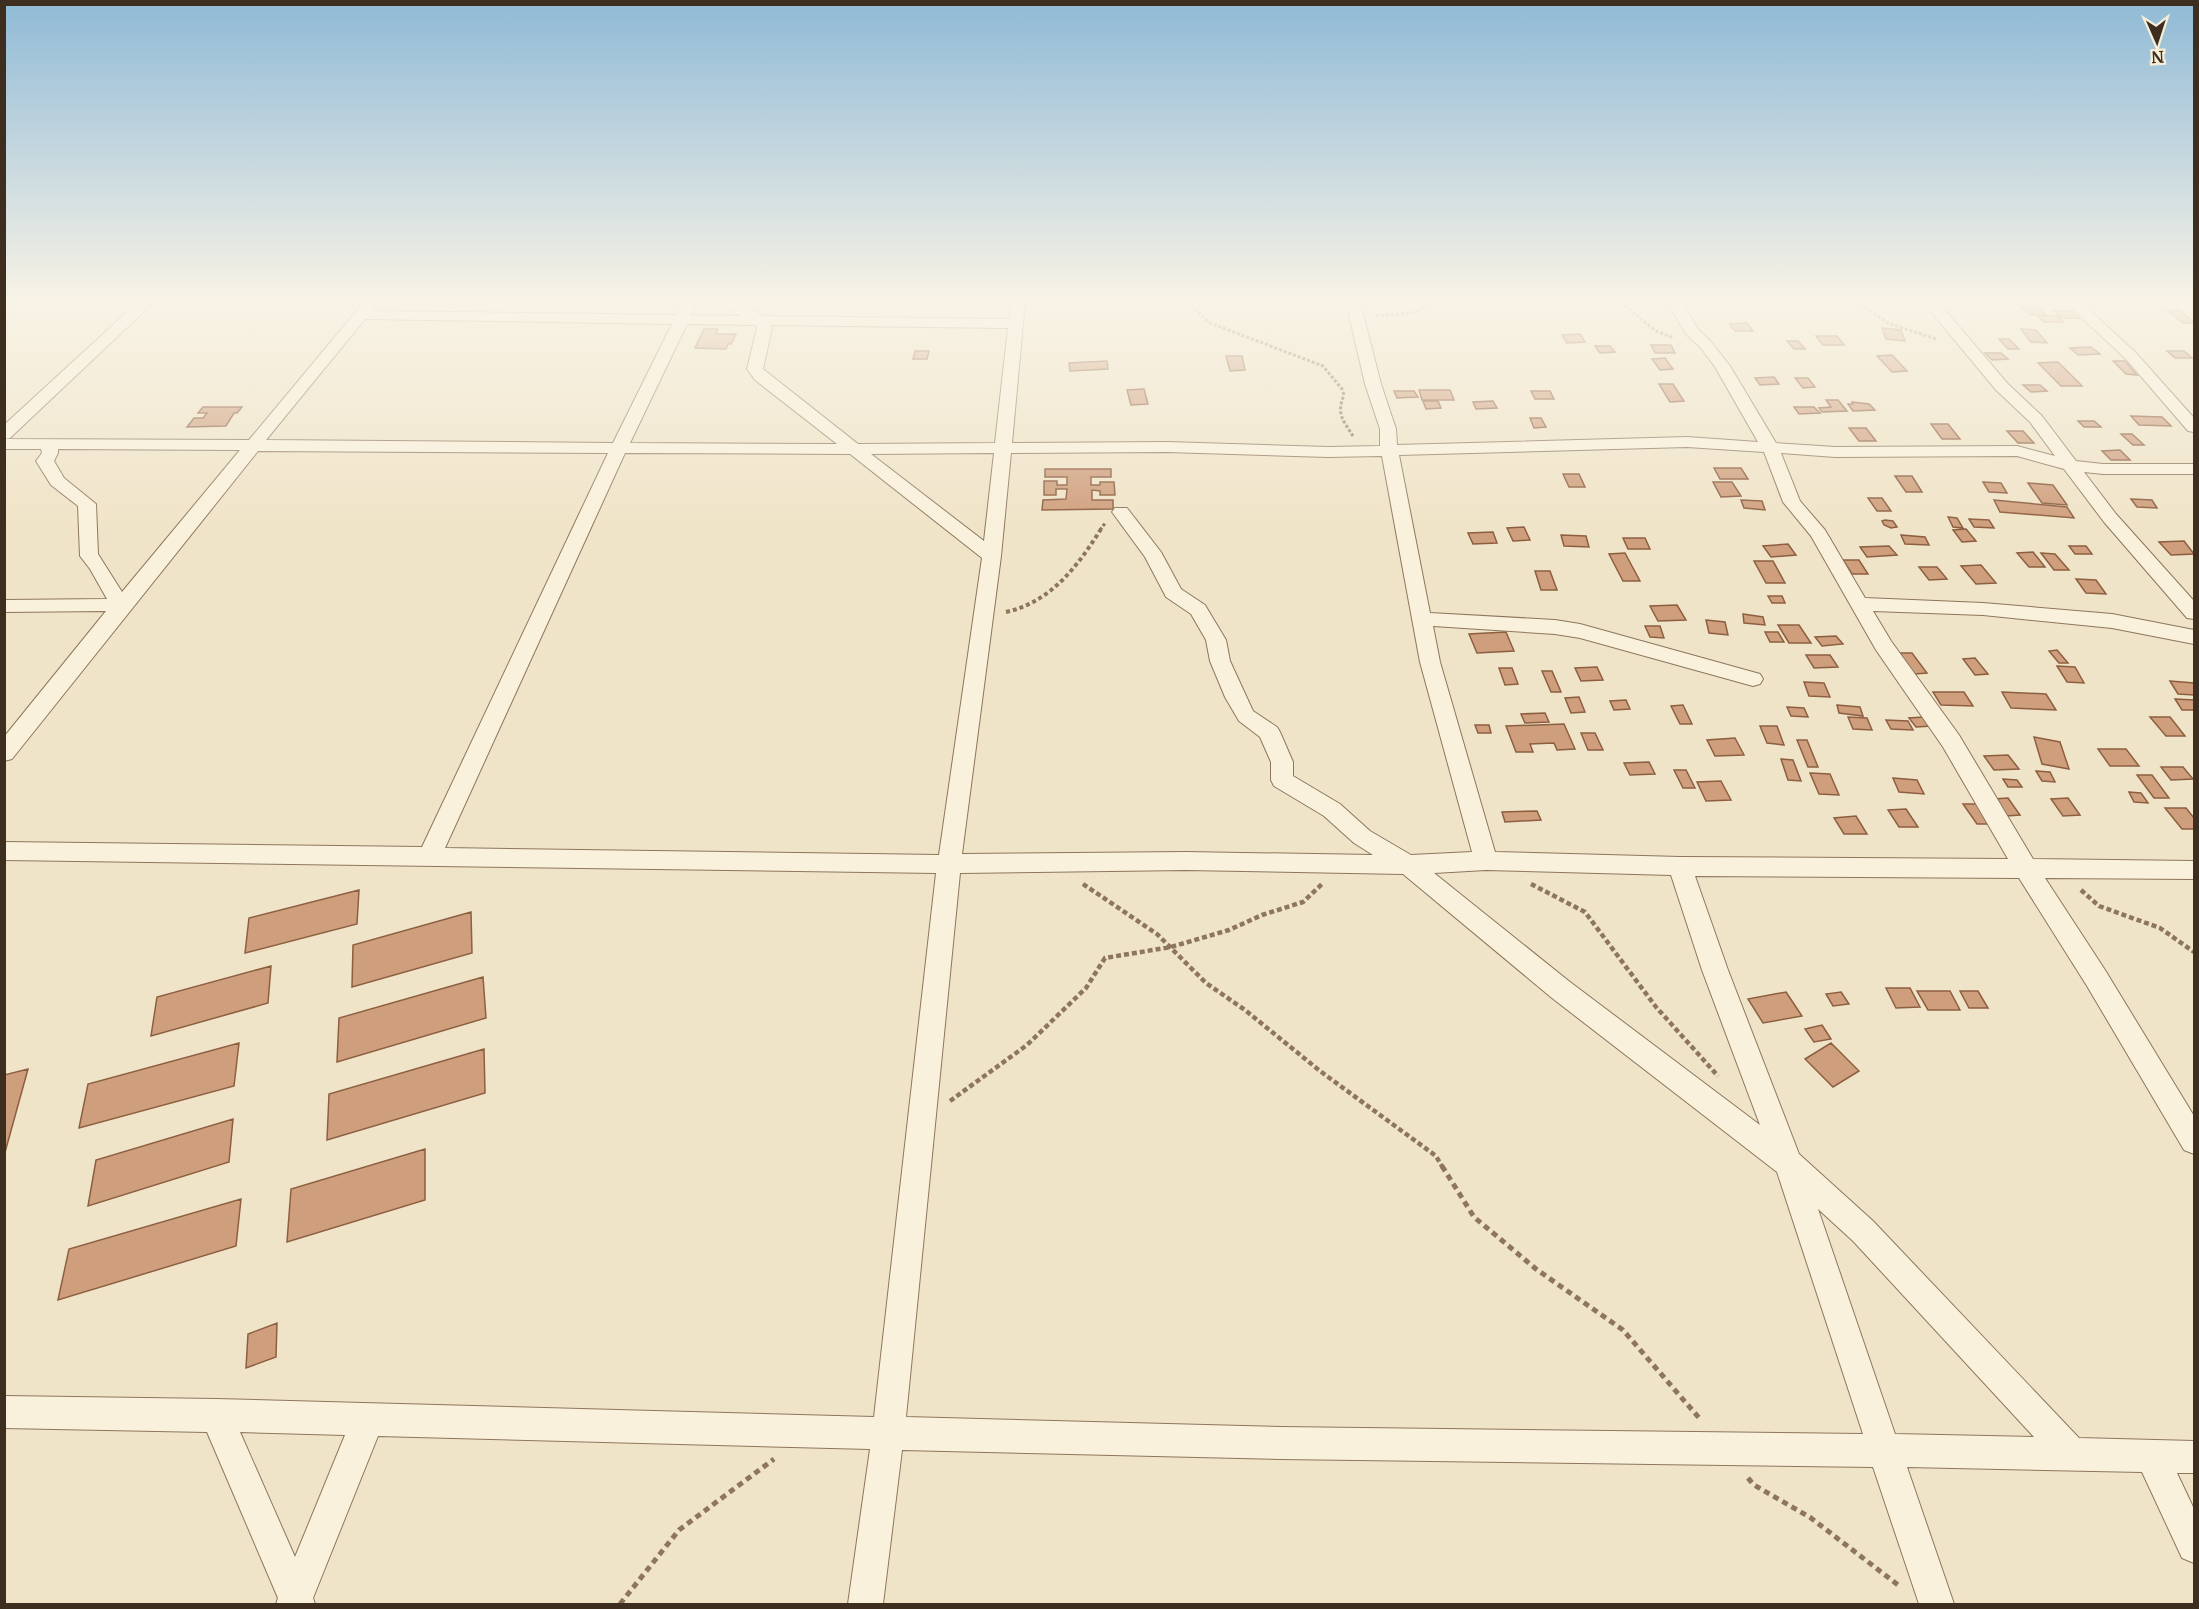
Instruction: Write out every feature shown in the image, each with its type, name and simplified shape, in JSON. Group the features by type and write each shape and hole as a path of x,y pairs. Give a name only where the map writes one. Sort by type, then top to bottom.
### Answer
{"street":[{"path":"4,434 66,377"},
{"path":"4,753 122,605 310,377"},
{"path":"430,855 653,377"},
{"path":"761,377 857,449 887,476 992,556"},
{"path":"866,1605 888,1435 949,864 992,556 1011,377"},
{"path":"1371,377 1388,429 1389,450 1430,662 1486,861"},
{"path":"1728,377 1771,449 1792,502 1819,534 1883,645 2036,868 2096,978 2194,1141"},
{"path":"1993,377 2036,419 2110,518 2194,613"},
{"path":"2150,377 2194,427"},
{"path":"4,444 857,449 1167,447 1328,452 1687,442 1835,452 2017,451 2070,465 2103,469 2194,469"},
{"path":"48,444 50,453 45,461 57,481 87,504 88,556 98,563 109,590 122,605"},
{"path":"1121,512 1159,563 1173,593 1198,610 1216,640 1220,661 1235,697 1246,716 1269,732 1282,762 1282,780 1332,810 1362,837 1408,865 1560,990 1788,1163 1863,1231 2071,1453"},
{"path":"1858,604 1983,609 2112,621 2194,637"},
{"path":"4,606 122,605"},
{"path":"1422,619 1563,628 1753,679"},
{"path":"4,851 430,855 949,864 1186,861 1408,865 1486,861 1680,866 2194,870"},
{"path":"1680,866 1715,970 1788,1163 1936,1605"},
{"path":"4,1412 216,1415 888,1435 1445,1446 2071,1453 2194,1457"},
{"path":"216,1415 295,1603"},
{"path":"295,1603 368,1419"},
{"path":"2152,1456 2194,1546"}],"path":[{"path":"1330,377 1342,389 1344,395 1339,407 1341,416 1355,439 1369,451"},
{"path":"984,610 1014,611 1031,604 1058,585 1088,552 1099,529 1121,512"},
{"path":"1040,863 1087,887 1157,934 1206,983 1245,1010 1320,1071 1436,1156 1474,1217 1536,1269 1623,1330 1705,1425"},
{"path":"922,1120 969,1089 1027,1045 1086,988 1106,958 1170,947 1229,930 1262,915 1304,902 1341,864"},
{"path":"2036,868 2073,884 2099,906 2160,928 2194,952"},
{"path":"1527,882 1585,912 1656,1007 1721,1079"},
{"path":"620,1605 634,1584 679,1530 739,1487 808,1432"},
{"path":"1747,1476 1754,1485 1811,1518 1907,1592"}],"building":[{"path":"1774,377 1779,384 1760,385 1755,378"},
{"path":"2052,377 2073,377 2082,386 2061,386"},
{"path":"1795,378 1808,378 1815,387 1803,388"},
{"path":"1659,384 1673,384 1684,401 1670,402"},
{"path":"2023,385 2040,385 2047,391 2031,392"},
{"path":"1144,389 1148,404 1131,405 1127,390"},
{"path":"1419,390 1450,390 1454,400 1422,400"},
{"path":"1394,391 1414,391 1418,397 1397,398"},
{"path":"1531,391 1550,391 1554,399 1535,399"},
{"path":"1826,400 1838,400 1847,411 1822,412 1819,408 1831,407"},
{"path":"1423,401 1438,401 1441,408 1426,409"},
{"path":"1493,401 1497,408 1476,409 1473,402"},
{"path":"1852,402 1869,404 1875,410 1853,411 1848,404 1853,404"},
{"path":"203,407 242,407 234,413 226,426 187,427 194,418 203,418 207,413 198,413"},
{"path":"1794,407 1814,407 1820,413 1799,414"},
{"path":"2131,416 2162,417 2171,426 2139,425"},
{"path":"1530,418 1541,418 1546,427 1534,428"},
{"path":"2078,421 2094,421 2101,427 2084,427"},
{"path":"1931,424 1948,424 1960,439 1942,439"},
{"path":"1849,428 1866,428 1876,441 1859,441"},
{"path":"2007,431 2023,431 2034,443 2018,443"},
{"path":"2121,434 2132,434 2144,445 2133,445"},
{"path":"2120,450 2130,460 2111,460 2102,451"},
{"path":"1714,468 1741,468 1748,479 1720,479"},
{"path":"1045,469 1111,469 1111,477 1091,477 1091,485 1100,485 1100,482 1114,482 1115,495 1100,495 1100,491 1092,490 1092,500 1113,500 1113,509 1042,510 1043,500 1066,499 1067,489 1056,489 1056,495 1044,495 1044,481 1057,481 1057,485 1067,485 1067,477 1045,477"},
{"path":"1563,474 1579,474 1585,487 1569,487"},
{"path":"1895,476 1912,476 1922,492 1906,492"},
{"path":"1713,482 1732,482 1741,496 1721,497"},
{"path":"1983,482 2001,483 2007,493 1989,492"},
{"path":"2028,483 2053,485 2067,505 2042,503"},
{"path":"1868,498 1882,498 1891,511 1877,511"},
{"path":"2131,499 2152,500 2157,508 2137,507"},
{"path":"1741,500 1762,501 1765,510 1744,508"},
{"path":"1994,500 2067,507 2074,518 2000,512"},
{"path":"1948,517 1957,518 1963,528 1953,527"},
{"path":"1969,519 1989,520 1994,528 1974,527"},
{"path":"1882,521 1893,521 1897,527 1891,528 1884,525"},
{"path":"1524,527 1530,540 1513,541 1507,528"},
{"path":"1966,529 1976,541 1962,542 1953,530"},
{"path":"1493,532 1497,543 1473,544 1468,533"},
{"path":"1561,535 1586,536 1589,547 1564,546"},
{"path":"1901,535 1925,537 1929,545 1905,544"},
{"path":"1623,538 1645,538 1650,549 1628,549"},
{"path":"2184,541 2194,554 2171,555 2159,542"},
{"path":"1788,544 1796,555 1771,557 1763,546"},
{"path":"1889,546 1897,555 1867,557 1860,547"},
{"path":"2069,546 2086,546 2092,554 2075,554"},
{"path":"2033,552 2045,567 2029,567 2017,553"},
{"path":"1625,553 1640,581 1623,581 1609,554"},
{"path":"2041,553 2055,554 2069,570 2054,570"},
{"path":"1843,560 1859,560 1868,574 1852,574"},
{"path":"1754,561 1773,561 1785,583 1766,583"},
{"path":"1981,565 1996,583 1976,584 1961,566"},
{"path":"1919,567 1937,567 1947,579 1929,580"},
{"path":"1535,571 1550,571 1557,590 1541,590"},
{"path":"2076,579 2096,580 2106,594 2086,593"},
{"path":"1768,596 1782,596 1785,603 1772,603"},
{"path":"1677,605 1686,620 1658,621 1650,606"},
{"path":"1743,614 1763,617 1765,625 1744,623"},
{"path":"1706,620 1725,622 1728,635 1709,633"},
{"path":"1778,625 1799,625 1811,643 1789,643"},
{"path":"1645,626 1660,626 1664,638 1650,637"},
{"path":"1506,632 1514,651 1477,653 1469,634"},
{"path":"1765,632 1778,632 1784,642 1770,642"},
{"path":"1836,636 1843,644 1822,646 1815,637"},
{"path":"2057,650 2068,663 2059,663 2049,651"},
{"path":"1899,653 1912,653 1927,673 1914,674"},
{"path":"1806,655 1830,655 1838,667 1814,668"},
{"path":"1975,658 1988,674 1975,675 1963,659"},
{"path":"2057,666 2075,667 2084,683 2067,682"},
{"path":"1597,667 1603,680 1581,681 1575,668"},
{"path":"1499,668 1512,668 1518,684 1505,685"},
{"path":"1542,671 1552,671 1561,692 1551,692"},
{"path":"2170,681 2194,683 2194,695 2178,694"},
{"path":"1804,682 1824,683 1830,697 1809,696"},
{"path":"1933,692 1964,692 1973,706 1941,705"},
{"path":"2002,692 2046,694 2056,710 2011,708"},
{"path":"1579,697 1585,712 1571,713 1565,698"},
{"path":"2175,699 2194,700 2194,710 2182,710"},
{"path":"1626,700 1630,709 1614,710 1610,701"},
{"path":"1683,705 1692,724 1680,724 1671,706"},
{"path":"1837,705 1860,707 1863,716 1839,713"},
{"path":"1787,707 1804,708 1808,717 1791,716"},
{"path":"1545,713 1549,722 1525,723 1521,714"},
{"path":"1848,717 1867,718 1872,730 1853,729"},
{"path":"1924,717 1931,726 1916,727 1909,718"},
{"path":"2150,717 2170,717 2185,736 2166,736"},
{"path":"1886,720 1908,721 1913,730 1891,729"},
{"path":"1564,724 1575,749 1557,750 1554,743 1530,744 1533,752 1516,752 1506,726"},
{"path":"1475,725 1489,725 1491,733 1478,733"},
{"path":"1760,726 1777,726 1784,745 1767,743"},
{"path":"1581,733 1595,733 1603,750 1588,750"},
{"path":"2034,737 2060,742 2069,769 2042,764"},
{"path":"1735,738 1744,755 1715,756 1707,740"},
{"path":"1797,740 1807,740 1818,767 1808,767"},
{"path":"2098,749 2126,749 2139,766 2110,766"},
{"path":"2008,755 2019,769 1994,770 1984,756"},
{"path":"1781,759 1793,760 1801,781 1788,780"},
{"path":"1649,762 1655,774 1630,775 1624,763"},
{"path":"2161,767 2183,767 2193,779 2171,780"},
{"path":"1674,770 1686,770 1695,788 1683,788"},
{"path":"2036,771 2050,772 2055,782 2042,781"},
{"path":"1810,773 1830,774 1839,795 1819,794"},
{"path":"2137,775 2152,775 2169,798 2154,798"},
{"path":"1893,778 1917,780 1924,794 1899,792"},
{"path":"2003,779 2017,780 2022,787 2008,787"},
{"path":"1721,781 1731,800 1706,801 1697,782"},
{"path":"2129,792 2141,793 2148,803 2134,802"},
{"path":"2008,798 2020,815 2006,816 1994,799"},
{"path":"2068,798 2080,815 2063,816 2051,799"},
{"path":"1963,804 1980,804 1994,824 1977,824"},
{"path":"2165,808 2186,808 2194,818 2194,829 2182,829"},
{"path":"1906,809 1918,827 1899,827 1888,810"},
{"path":"1537,811 1541,820 1505,822 1502,812"},
{"path":"1856,816 1867,834 1844,834 1834,818"},
{"path":"359,890 357,924 245,953 249,918"},
{"path":"471,912 472,953 352,987 353,945"},
{"path":"271,966 268,1003 151,1036 157,997"},
{"path":"483,977 486,1018 337,1062 339,1018"},
{"path":"1886,988 1910,988 1920,1007 1896,1008"},
{"path":"1917,991 1950,991 1960,1010 1928,1010"},
{"path":"1960,991 1978,991 1988,1008 1969,1008"},
{"path":"1786,992 1802,1016 1763,1023 1748,999"},
{"path":"1841,992 1849,1004 1833,1006 1826,994"},
{"path":"1822,1025 1831,1039 1814,1042 1805,1029"},
{"path":"239,1043 234,1086 79,1128 88,1084"},
{"path":"1831,1043 1859,1071 1833,1087 1805,1059"},
{"path":"484,1049 485,1093 327,1140 329,1094"},
{"path":"28,1069 4,1156 4,1075"},
{"path":"233,1119 229,1162 88,1206 96,1160"},
{"path":"425,1149 425,1200 287,1242 291,1189"},
{"path":"241,1199 236,1246 58,1300 69,1249"},
{"path":"277,1323 276,1357 246,1368 248,1334"}]}
